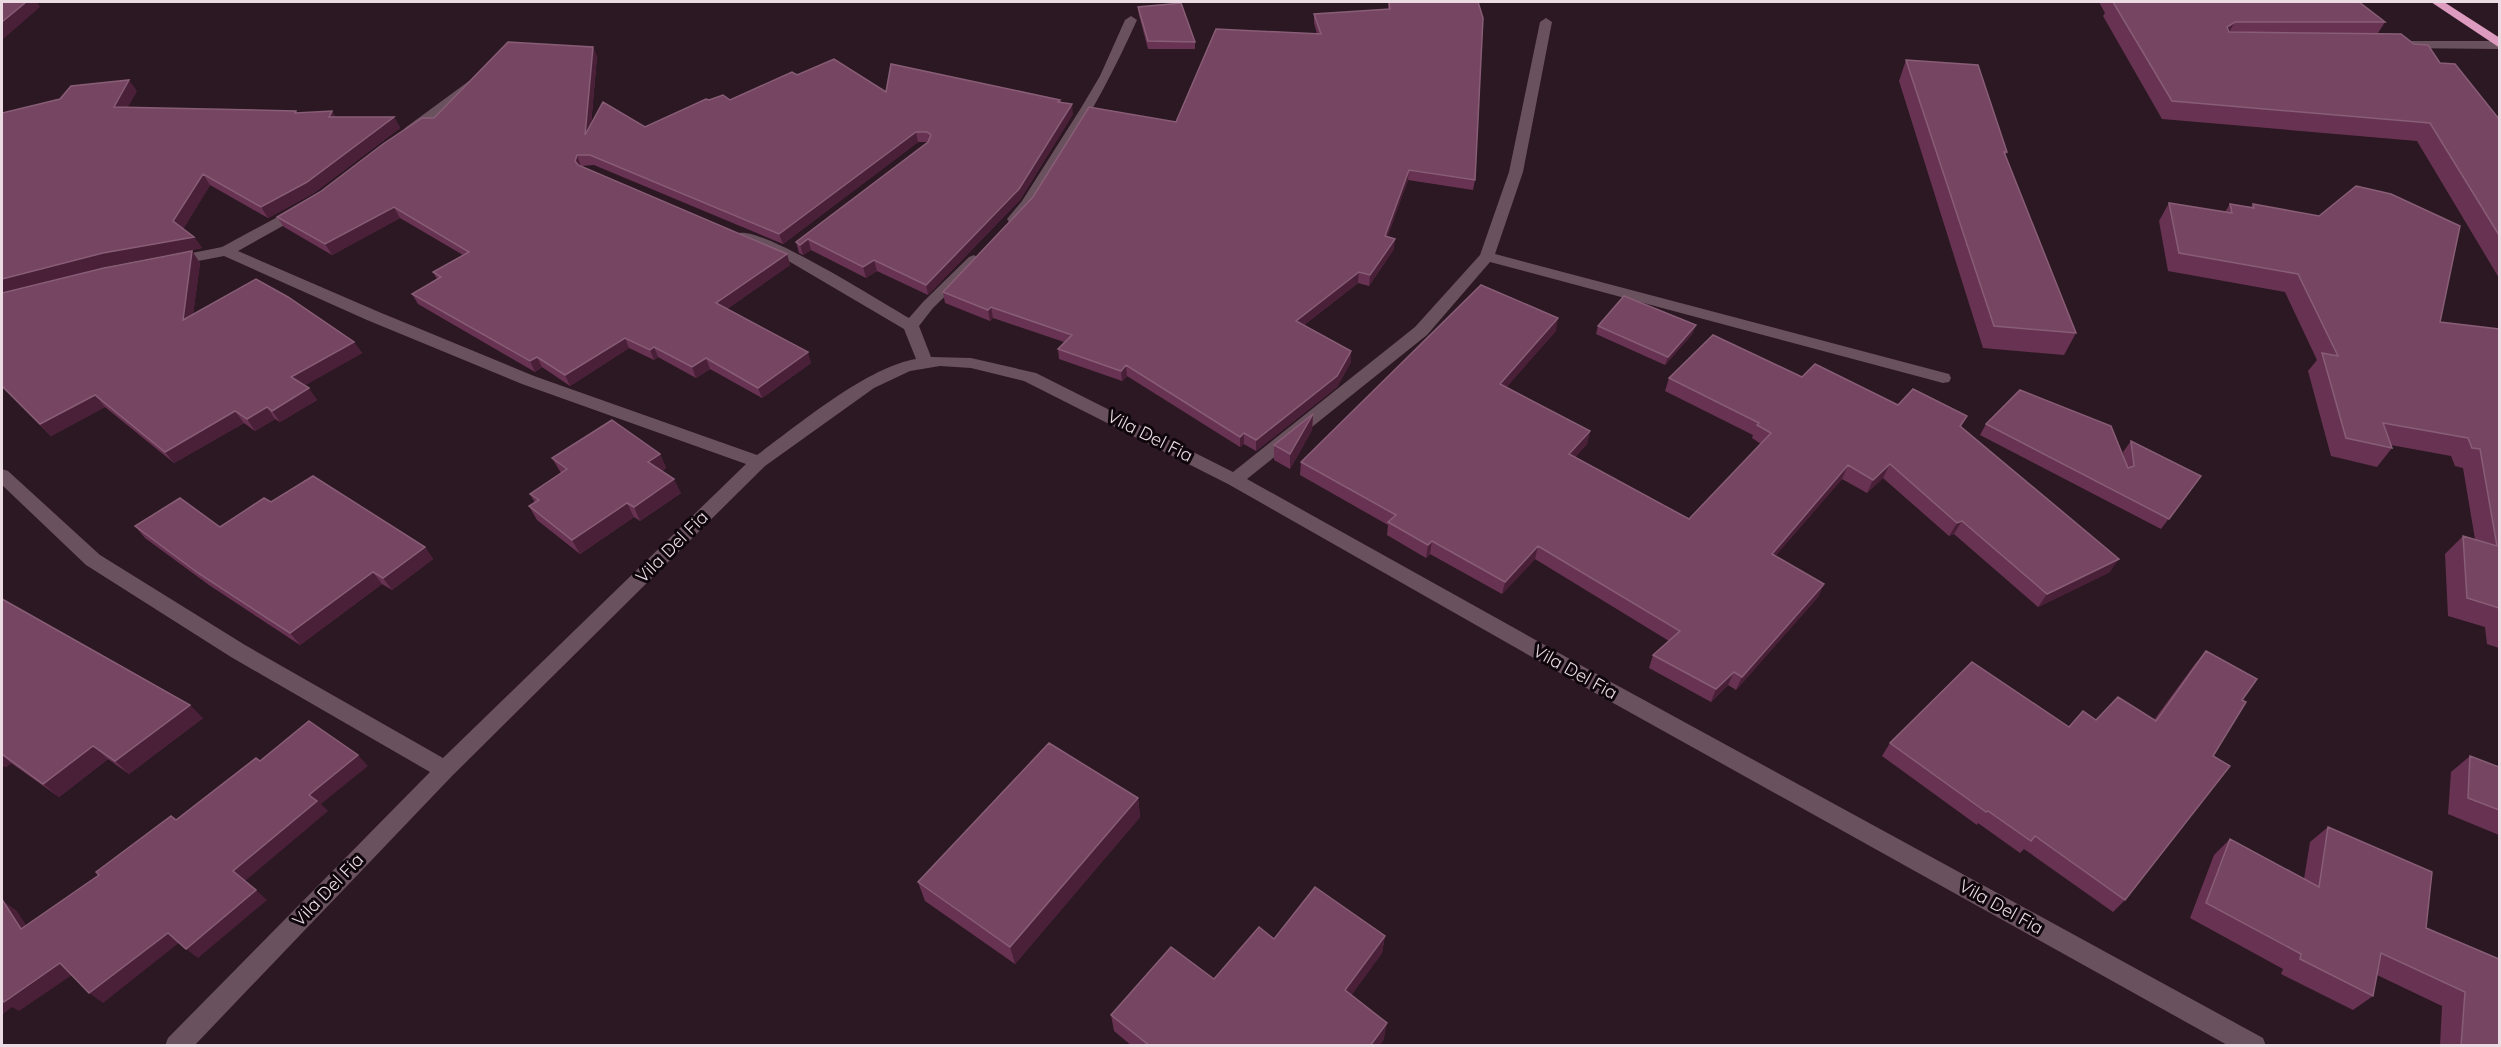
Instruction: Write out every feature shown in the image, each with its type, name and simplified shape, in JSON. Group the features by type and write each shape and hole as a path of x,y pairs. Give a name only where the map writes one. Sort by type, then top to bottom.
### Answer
{"highway":[{"path":"2437,2 2499,44"}],"street":[{"path":"1005,228 1028,203 1088,108 1106,76 1131,20"},
{"path":"1234,480 1421,331 1487,256 1516,172 1546,22"},
{"path":"2392,45 2499,44"},
{"path":"400,137 428,119 478,77"},
{"path":"158,264 226,251 311,204"},
{"path":"730,230 789,249 911,326 925,362"},
{"path":"226,251 373,316 528,380 759,462"},
{"path":"911,326 928,305 983,251"},
{"path":"1487,256 1943,378"},
{"name":"Vila Del Fia","path":"177,1046 445,770 759,462 868,384 891,372 925,362 940,361 993,366 1030,376 1234,480 1604,688 2254,1046"},
{"path":"2,474 93,560 238,651 445,770"}],"building":[{"path":"2,2 26,2 2,22"},
{"path":"1389,2 1478,2 1483,18 1475,180 1409,170 1385,236 1395,239 1370,275 1359,272 1296,321 1351,351 1337,376 1256,440 1244,433 1240,437 1126,365 1121,371 1058,349 1072,335 991,307 988,310 943,292 1033,197 1089,107 1176,122 1216,29 1321,34 1314,14 1390,9"},
{"path":"2113,2 2359,2 2385,22 2235,22 2227,27 2229,32 2401,34 2414,44 2428,45 2440,63 2455,64 2499,119 2499,235 2430,123 2172,101"},
{"path":"1181,3 1195,42 1148,41 1138,7"},
{"path":"508,42 593,47 585,135 603,102 645,127 706,99 723,95 730,100 792,72 797,75 834,59 886,92 891,64 1072,104 1019,189 926,285 874,260 863,267 808,239 800,245 796,242 928,142 931,135 927,132 916,132 779,234 590,155 577,155 575,161 578,165 787,254 716,303 808,352 758,388 706,358 692,367 654,347 650,350 625,338 565,375 537,357 530,361 412,294 441,277 433,272 469,252 394,207 325,244 277,217 320,192 383,144 422,118 434,118"},
{"path":"1906,60 1978,65 2007,152 2004,152 2076,333 1994,326"},
{"path":"129,80 114,107 296,111 295,113 332,111 329,117 394,117 307,182 261,207 203,174 173,221 194,237 103,253 2,279 2,113 60,99 71,86"},
{"path":"2356,186 2391,194 2460,226 2440,322 2499,329 2499,608 2467,598 2463,536 2497,546 2480,449 2472,448 2468,438 2383,423 2392,448 2346,438 2322,353 2338,356 2298,274 2179,253 2169,203 2232,213 2230,204 2254,208 2253,204 2319,216"},
{"path":"192,251 183,320 256,279 288,297 354,342 291,377 309,388 272,411 267,407 247,419 235,411 165,452 95,395 40,424 2,386 2,293 104,268"},
{"path":"1481,285 1558,318 1500,384 1590,431 1569,454 1689,519 1771,433 1757,425 1759,423 1669,378 1713,335 1802,377 1815,364 1898,405 1913,389 1967,416 1960,426 2119,559 2047,594 1962,521 1957,523 1890,464 1873,480 1848,465 1772,554 1824,584 1742,677 1734,672 1716,689 1653,655 1680,631 1538,546 1505,582 1432,541 1428,545 1388,522 1396,515 1301,462"},
{"path":"1624,296 1696,325 1668,357 1598,326"},
{"path":"2020,390 2111,426 2128,468 2134,466 2131,441 2201,476 2169,519 1986,424"},
{"path":"1313,414 1290,454 1274,445"},
{"path":"612,420 660,454 648,462 674,479 634,507 627,503 572,540 529,506 539,500 530,494 567,469 552,458"},
{"path":"313,476 425,547 383,578 373,572 290,633 198,573 135,526 180,498 220,527 264,498 271,502"},
{"path":"2,599 190,705 115,761 93,746 43,784 2,754"},
{"path":"2206,651 2257,679 2242,700 2246,702 2213,756 2230,766 2125,900 2035,836 2031,841 1988,811 1986,812 1890,743 1972,662 2069,727 2083,711 2096,720 2118,697 2156,721"},
{"path":"309,721 358,755 309,795 317,801 233,871 256,890 186,949 168,933 89,993 60,963 4,1002 2,998 3,901 21,929 99,875 96,872 171,816 176,820 256,758 260,761"},
{"path":"1049,743 1138,798 1010,947 918,882"},
{"path":"2470,756 2499,767 2499,810 2468,798"},
{"path":"2328,827 2432,872 2426,928 2499,959 2499,1046 2461,1046 2465,992 2381,953 2373,996 2300,959 2301,954 2206,903 2230,839 2319,887"},
{"path":"1315,887 1385,936 1345,990 1387,1023 1370,1046 1150,1046 1111,1015 1171,947 1214,979 1259,927 1274,939"}]}
